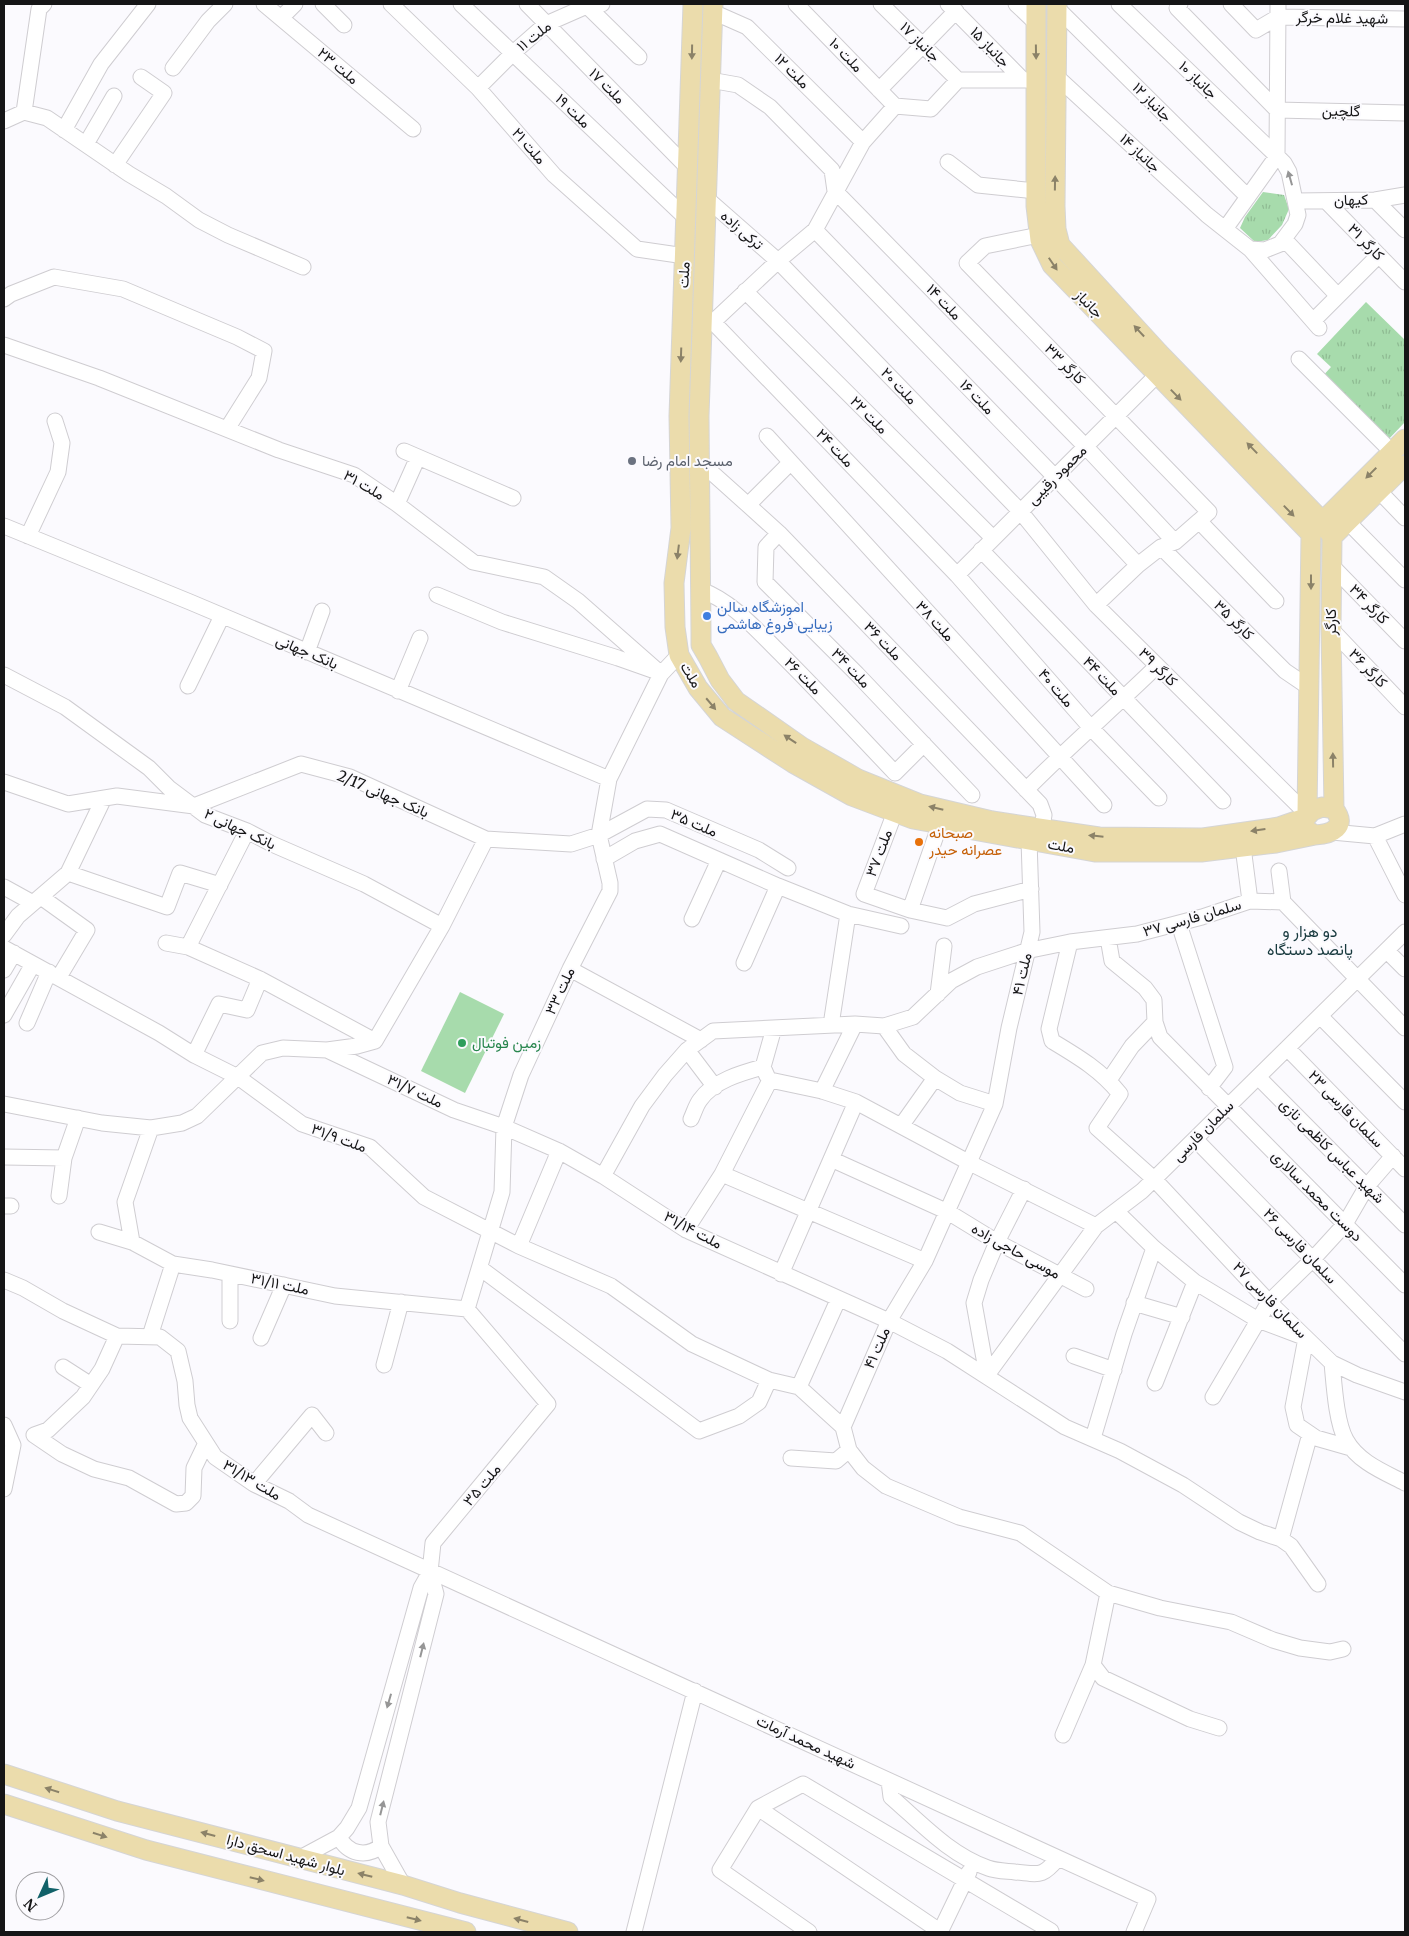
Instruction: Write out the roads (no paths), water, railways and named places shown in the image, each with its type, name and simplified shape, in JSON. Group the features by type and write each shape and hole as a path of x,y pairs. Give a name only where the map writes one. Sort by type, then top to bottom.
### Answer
{"main road":[{"name":"ملت","path":"693,4 685,256 699,320 679,416 681,528 674,583 678,655 698,688 722,717 793,764 852,796 913,819 940,824 1036,834 1203,838 1279,827 1306,816"},
{"name":"جانباز","path":"1036,4 1030,80 1036,198 1040,240 1052,265 1317,527"},
{"name":"جانباز","path":"1057,6 1056,229 1063,249 1154,364"},
{"name":"ملت","path":"713,8 706,198 699,320 701,645 720,680 736,702 802,747 858,779 920,804 992,821 1095,852 1201,852 1276,843 1323,833"},
{"path":"1036,198 1055,206"},
{"path":"1399,458 1317,527 1332,537 1379,491 1399,458 1405,439"},
{"name":"کارگر","path":"1306,816 1317,527"},
{"path":"681,528 701,530"},
{"name":"کارگر","path":"1332,537 1331,629 1334,809"},
{"path":"1322,807 1334,809 1340,816 1340,820 1339,825 1323,833 1305,829 1303,821 1306,816 1322,807"},
{"name":"بلوار شهید اسحق دارا","path":"4,1774 117,1811 403,1885 460,1903 568,1932"},
{"name":"بلوار شهید اسحق دارا","path":"4,1804 146,1850 466,1932"}],"street":[{"path":"24,112 39,9 44,4"},
{"path":"64,130 101,64 148,4"},
{"path":"173,68 208,20 225,4"},
{"name":"ملت ۲۳","path":"264,4 412,129"},
{"path":"281,18 295,4"},
{"path":"323,4 344,25"},
{"name":"ملت ۲۱","path":"391,4 478,88 554,175 637,249 685,256"},
{"name":"ملت ۱۹","path":"461,4 686,218"},
{"name":"ملت ۱۷","path":"527,4 688,168"},
{"path":"591,4 639,57"},
{"name":"ملت ۱۱","path":"478,88 546,24 591,4"},
{"name":"ملت ۱۰","path":"796,4 895,106"},
{"name":"جانباز ۱۷","path":"882,4 958,80"},
{"path":"1016,4 1036,23"},
{"name":"جانباز ۱۰","path":"1119,4 1284,163 1289,172 1298,215 1295,224 1284,239"},
{"path":"1180,4 1177,8 1277,110"},
{"path":"1230,4 1256,30 1278,10"},
{"name":"جانباز ۱۲","path":"1057,6 1248,197"},
{"name":"ملت ۱۲","path":"713,8 747,28 863,142"},
{"path":"879,90 923,46 952,8"},
{"name":"جانباز ۱۵","path":"952,8 1030,80"},
{"path":"1225,229 1277,156 1278,10"},
{"name":"شهید غلام خرگر","path":"1278,10 1405,18"},
{"name":"جانباز ۱۴","path":"1056,76 1207,215 1250,249"},
{"path":"116,165 164,93 142,77"},
{"path":"710,80 738,85 770,107 832,170 835,191"},
{"path":"699,320 745,291 815,230 863,142 895,106 931,109 958,80 1030,80"},
{"path":"86,144 114,96"},
{"name":"گلچین","path":"1277,110 1405,113"},
{"path":"4,121 24,112 48,118 199,220 303,267"},
{"path":"948,162 978,185 1036,198"},
{"name":"ملت ۱۴","path":"835,191 1085,446 1168,545"},
{"name":"کیهان","path":"1296,201 1375,200 1405,195"},
{"name":"ترکی زاده","path":"706,198 778,261"},
{"path":"1375,200 1405,230"},
{"name":"کارگر ۳۱","path":"1326,201 1405,282"},
{"name":"ملت ۱۶","path":"815,230 1138,565"},
{"name":"کارگر ۳۳","path":"1039,235 985,246 967,263 1209,512 1199,521"},
{"path":"1250,249 1264,250 1280,244 1284,239 1338,296"},
{"path":"1250,249 1316,324 1338,296 1379,255"},
{"name":"ملت ۲۰","path":"778,261 1020,511"},
{"path":"4,299 11,294 54,277 123,289 238,337 264,351 259,378 227,429"},
{"name":"ملت ۲۲","path":"745,291 993,538"},
{"name":"ملت ۲۴","path":"699,320 957,575"},
{"name":"ملت ۳۱","path":"4,344 99,378 279,450 354,475 397,504 473,562 544,578 578,601 661,674"},
{"path":"1298,360 1399,458"},
{"name":"محمود رقیبی","path":"957,575 1116,415 1154,364"},
{"path":"28,536 58,472 62,443 55,422"},
{"name":"ملت ۳۸","path":"767,436 1104,805"},
{"path":"404,451 512,498"},
{"path":"397,504 418,457"},
{"name":"ملت ۳۶","path":"700,462 779,533 1040,804 1044,815 1036,834"},
{"path":"748,505 790,463"},
{"path":"1379,491 1405,518"},
{"name":"کارگر ۳۹","path":"1020,511 1096,605 1306,816"},
{"path":"1096,605 1138,565 1199,521 1276,601"},
{"path":"1348,522 1405,580"},
{"name":"بانک جهانی","path":"4,526 609,779"},
{"name":"ملت ۳۴","path":"779,533 766,547 765,582 857,674 972,796"},
{"name":"کارگر ۳۵","path":"1168,545 1285,671 1310,688"},
{"name":"ملت ۴۴","path":"981,550 1223,801"},
{"name":"کارگر ۳۴","path":"1332,566 1405,641"},
{"name":"ملت ۴۰","path":"957,575 1092,728 1159,798"},
{"name":"ملت ۲۶","path":"701,590 715,596 744,618 829,703 895,773 924,744"},
{"path":"437,595 502,622 618,658 661,674"},
{"path":"307,652 322,611"},
{"path":"188,686 222,616"},
{"name":"کارگر ۳۶","path":"1331,629 1405,707"},
{"path":"398,691 420,638"},
{"name":"ملت ۳۳","path":"467,1309 502,1192 504,1127 521,1075 570,969 610,891 610,883 599,835 609,779 661,674 678,655"},
{"path":"1026,790 1157,666"},
{"name":"بانک جهانی ۲","path":"5,679 65,707 149,768 169,788 205,815 247,831 272,844 364,884 442,926"},
{"name":"بانک جهانی 2/17","path":"194,806 301,764 350,777 486,839"},
{"path":"4,782 68,804 117,796 194,806"},
{"path":"4,935 18,916 68,872 104,798"},
{"name":"ملت ۳۵","path":"486,839 571,844 599,835 647,809 666,810 759,850 788,868"},
{"name":"ملت ۳۷","path":"895,812 864,894 910,910"},
{"path":"940,824 910,910 947,918 974,904 1031,888"},
{"path":"1323,833 1375,836 1405,824"},
{"path":"188,947 247,831"},
{"path":"604,859 636,841 660,834 778,886 848,914 900,926"},
{"name":"ملت ۴۱","path":"843,1427 889,1321 925,1260 996,1104 1009,1028 1032,932 1031,888 1036,834"},
{"path":"1375,836 1405,895"},
{"path":"4,1104 102,1123 151,1128 182,1124 197,1116 262,1053 283,1048 327,1050 357,1046 374,1040 442,926 486,839"},
{"path":"1243,847 1250,901"},
{"path":"692,919 719,860"},
{"path":"1278,871 1283,902 1405,1028"},
{"path":"68,872 167,907 180,873 220,885"},
{"path":"744,963 778,886"},
{"path":"4,887 37,900 87,930 54,974 27,1023"},
{"name":"سلمان فارسی ۳۷","path":"884,1026 913,1017 951,981 977,967 1026,951 1070,942 1137,934 1179,924 1250,901 1283,902"},
{"path":"831,1025 848,914"},
{"path":"1179,924 1226,1068 1209,1088"},
{"name":"سلمان فارسی","path":"987,1375 1096,1226 1154,1179 1405,932"},
{"path":"1070,942 1049,1029 1052,1041 1090,1064 1109,1080 1132,1046 1155,1022 1154,1000 1145,988 1112,961 1108,938"},
{"path":"166,943 188,947 260,979 374,1040"},
{"path":"938,994 944,946"},
{"path":"1387,950 1405,969"},
{"path":"4,970 9,951"},
{"name":"ملت ۳۱/۹","path":"9,951 159,1032 194,1055 238,1077 302,1124 370,1147 424,1197 519,1246 611,1286 692,1344 769,1380"},
{"path":"4,1015 34,964"},
{"path":"570,969 701,1040"},
{"path":"194,1055 219,1004 247,1010 260,979"},
{"path":"1320,1016 1405,1102"},
{"name":"دوست محمد سالاری","path":"1155,1022 1160,1037 1405,1285"},
{"path":"822,1091 855,1024"},
{"path":"603,1176 642,1106 665,1075 687,1050 713,1030 855,1024 884,1026 904,1054 934,1078 960,1093 996,1104"},
{"path":"686,1230 722,1174 766,1074 774,1028"},
{"name":"سلمان فارسی ۲۳","path":"1287,1048 1405,1169"},
{"name":"ملت ۳۱/۷","path":"327,1050 454,1110 504,1127"},
{"path":"687,1050 715,1087"},
{"path":"691,1118 700,1100 715,1087 740,1074 766,1074 856,1102 970,1163 1096,1226"},
{"name":"شهید عباس کاظمی نازی","path":"1258,1077 1405,1225"},
{"path":"901,1126 934,1078"},
{"name":"سلمان فارسی ۲۷","path":"1109,1080 1120,1094 1097,1128 1154,1179 1269,1302 1332,1363 1357,1375 1405,1392"},
{"path":"781,1274 856,1102"},
{"path":"59,1196 64,1158 78,1118"},
{"name":"ملت ۳۱/۱۴","path":"504,1127 559,1151 603,1176 686,1230 838,1300 889,1321 947,1350 1065,1427 1120,1451 1183,1486 1239,1522 1281,1539"},
{"path":"132,1242 125,1202 151,1128"},
{"name":"سلمان فارسی ۲۶","path":"1195,1139 1405,1354"},
{"path":"519,1246 559,1151"},
{"path":"1213,1397 1269,1302 1313,1259 1345,1224 1367,1186 1393,1156"},
{"path":"4,1157 64,1158"},
{"name":"موسی حاجی زاده","path":"831,1159 948,1212 997,1242 1086,1289"},
{"path":"722,1174 925,1260"},
{"path":"987,1375 974,1303 981,1280 997,1242 1024,1189"},
{"path":"1116,1211 1154,1248 1196,1282 1258,1320 1306,1338 1293,1408 1297,1425 1316,1438 1351,1448"},
{"name":"ملت ۳۱/۱۱","path":"99,1232 132,1242 173,1264 335,1296 467,1309"},
{"path":"1093,1438 1134,1303 1154,1248"},
{"path":"150,1336 173,1264"},
{"path":"480,1268 699,1431 739,1416 759,1402 769,1380 799,1387 843,1427 849,1450 863,1468 886,1486 959,1516 1020,1532 1108,1592 1160,1608 1231,1622 1273,1640 1300,1648 1330,1652 1343,1649"},
{"path":"230,1274 230,1321"},
{"name":"ملت ۳۱/۱۳","path":"4,1280 23,1288 63,1311 117,1336 160,1337 178,1351 185,1381 190,1418 215,1457 254,1484 289,1501 308,1515 430,1572"},
{"path":"1156,1383 1196,1282"},
{"path":"261,1338 284,1285"},
{"path":"799,1387 838,1300"},
{"path":"384,1365 401,1302"},
{"path":"1134,1303 1182,1317"},
{"name":"ملت ۳۵","path":"430,1572 433,1544 548,1404 467,1309"},
{"path":"117,1336 102,1369 83,1397 48,1430 34,1435 62,1454 94,1468 129,1478 176,1504 186,1503 193,1496 194,1468 206,1443"},
{"path":"1074,1356 1114,1370"},
{"path":"1332,1363 1335,1394 1343,1434 1351,1448 1374,1467 1405,1484"},
{"path":"63,1368 91,1385"},
{"path":"254,1484 312,1415 326,1433"},
{"path":"4,1426 13,1445 4,1489"},
{"path":"1310,1434 1281,1539 1291,1546 1318,1584"},
{"path":"791,1458 836,1461 849,1450"},
{"path":"300,1858 343,1832 359,1808 420,1588 430,1572"},
{"path":"403,1885 380,1843 378,1822 436,1594 430,1572"},
{"name":"شهید محمد آرمات","path":"430,1572 1148,1899 1134,1932"},
{"path":"1063,1735 1093,1665 1108,1592"},
{"path":"1093,1665 1103,1678 1190,1719 1219,1728"},
{"path":"634,1932 694,1691"},
{"path":"889,1780 891,1797 957,1854 989,1869 1039,1874 1049,1870 1058,1858"},
{"path":"809,1932 720,1870 758,1808 803,1784 1051,1931"},
{"path":"758,1808 941,1932 974,1862"},
{"path":"343,1832 349,1840 359,1847 370,1847 380,1843"}],"place":[{"name":"مسجد امام رضا","path":"632,461"},
{"name":"اموزشگاه سالن زیبایی فروغ هاشمی","path":"707,616"},
{"name":"صبحانه عصرانه حیدر","path":"919,842"},
{"name":"زمین فوتبال","path":"462,1043"}],"district":[{"name":"دو هزار و پانصد دستگاه","path":"1310,940"}]}
